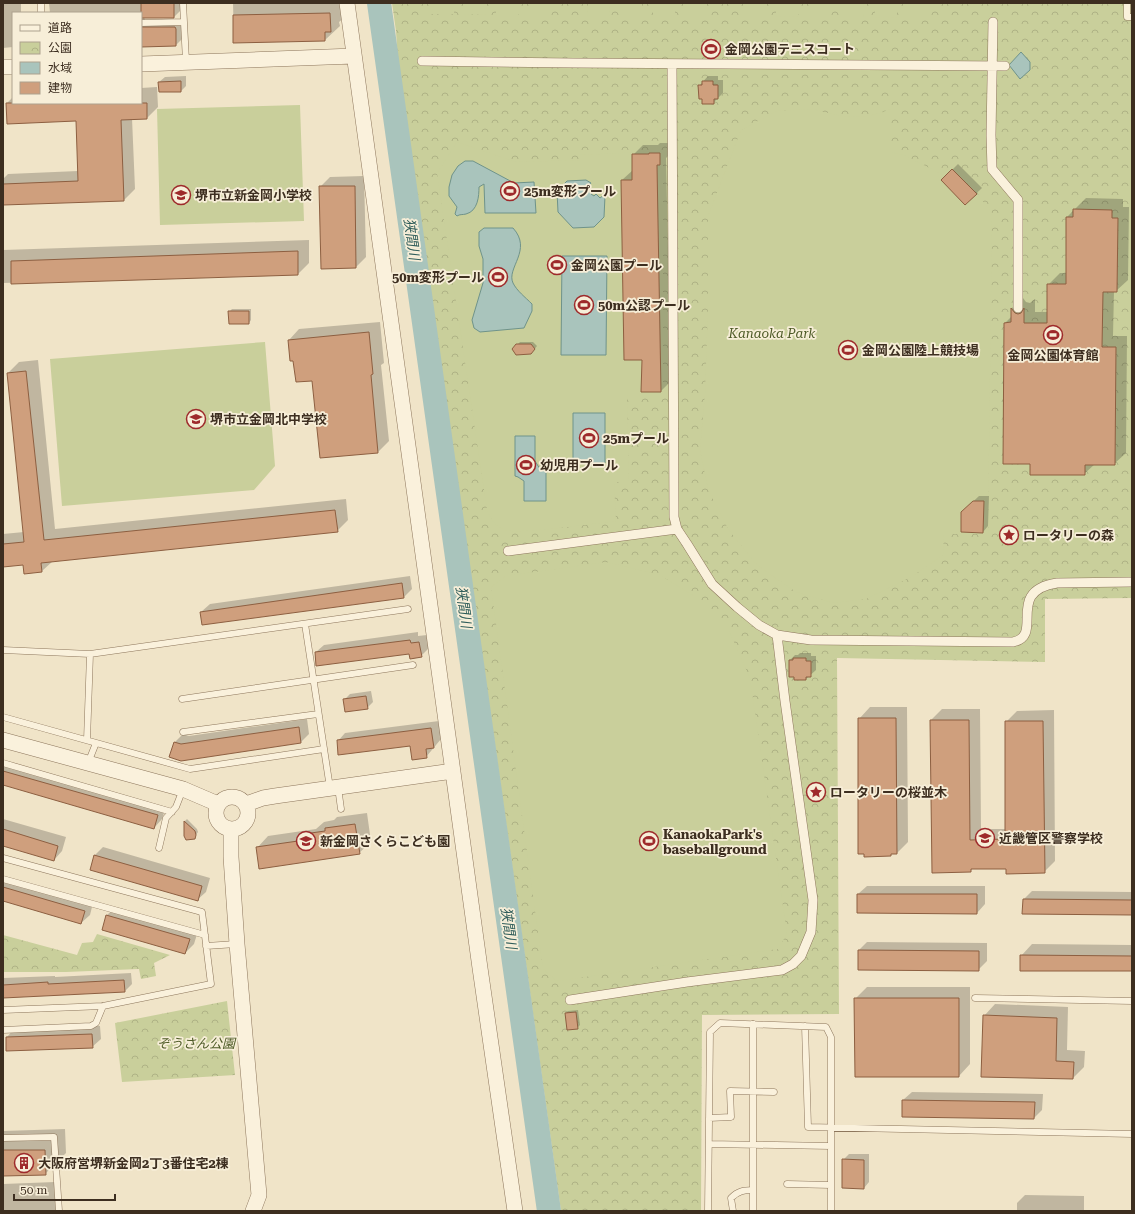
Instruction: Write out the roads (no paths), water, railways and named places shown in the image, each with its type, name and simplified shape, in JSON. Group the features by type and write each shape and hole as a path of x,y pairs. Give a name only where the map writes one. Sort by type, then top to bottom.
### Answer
{"street":[{"path":"347,3 453,771 516,1211"},
{"path":"993,22 991,128 992,169 1018,200 1018,308"},
{"path":"142,64 354,56"},
{"path":"422,61 1005,66"},
{"path":"672,64 674,517 677,529 712,584 759,625 777,635 811,640 1013,642 1020,641 1025,636 1027,631 1027,607 1031,595 1045,585 1057,583 1132,582"},
{"path":"508,551 677,529"},
{"path":"570,1000 687,982 782,970 793,964 801,956 811,932 813,900 784,700 777,635"},
{"path":"3,740 183,789 218,804"},
{"path":"246,804 263,798 453,771"},
{"path":"232,796 242,800 248,809 247,819 241,826 231,829 221,824 218,820 216,809 218,804 222,800 232,796"},
{"path":"231,829 231,857 237,944 259,1195 253,1211"}],"lane":[{"path":"183,3 186,62"},
{"path":"1127,3 1127,17 1132,17"},
{"path":"142,23 184,22"},
{"path":"3,650 90,654 408,609"},
{"path":"305,624 324,749 340,809"},
{"path":"87,740 90,654"},
{"path":"182,699 413,665"},
{"path":"183,732 318,714"},
{"path":"3,717 190,769 324,749"},
{"path":"88,763 96,743"},
{"path":"3,763 172,812"},
{"path":"159,848 166,818 176,807 183,789"},
{"path":"3,858 202,912 210,984 102,1006 3,1010"},
{"path":"3,879 205,935"},
{"path":"206,946 237,944"},
{"path":"975,998 1132,1001"},
{"path":"3,1030 91,1026 96,1023 102,1006"},
{"path":"708,1211 710,1032 720,1023 826,1027 831,1037 831,1211"},
{"path":"753,1024 753,1211"},
{"path":"805,1026 808,1128 831,1127 1132,1134"},
{"path":"709,1118 731,1117 730,1091 774,1092"},
{"path":"3,1138 54,1137 59,1211"},
{"path":"709,1144 831,1146"},
{"path":"787,1184 831,1185"},
{"path":"733,1211 731,1198 736,1193 744,1190 753,1190"}],"water":[{"path":"1021,52 1030,62 1030,70 1020,79 1009,65"},
{"name":"25m変形プール","path":"465,161 473,161 514,183 534,182 536,213 485,213 484,184 479,187 477,203 473,210 466,214 457,216 455,214 457,207 449,196 449,187 452,175 458,166"},
{"path":"586,180 591,183 588,187 593,191 591,194 594,196 596,194 600,198 604,195 605,196 604,217 594,227 573,228 558,212 557,191 567,181"},
{"name":"50m変形プール","path":"484,228 513,228 518,236 520,251 513,271 513,283 521,294 532,304 532,311 524,328 480,332 474,328 472,320 483,283 483,259 479,246 479,232"},
{"name":"50m公認プール","path":"562,256 607,256 606,355 561,355"},
{"name":"25mプール","path":"573,413 605,413 605,463 573,463"},
{"name":"幼児用プール","path":"515,436 535,436 535,461 540,469 546,469 546,501 524,501 524,481 515,476"}],"waterway":[{"name":"狭間川","path":"379,3 549,1211"}],"place":[{"name":"金岡公園テニスコート","path":"711,49"},
{"name":"25m変形プール","path":"510,191"},
{"name":"堺市立新金岡小学校","path":"181,195"},
{"name":"金岡公園プール","path":"557,265"},
{"name":"50m変形プール","path":"498,277"},
{"name":"50m公認プール","path":"584,305"},
{"name":"金岡公園体育館","path":"1053,335"},
{"name":"金岡公園陸上競技場","path":"848,350"},
{"name":"堺市立金岡北中学校","path":"196,419"},
{"name":"25mプール","path":"589,438"},
{"name":"幼児用プール","path":"526,465"},
{"name":"ロータリーの森","path":"1009,535"},
{"name":"ロータリーの桜並木","path":"816,792"},
{"name":"近畿管区警察学校","path":"985,838"},
{"name":"新金岡さくらこども園","path":"306,841"},
{"name":"KanaokaPark's baseballground","path":"649,841"},
{"name":"大阪府営堺新金岡2丁3番住宅2棟","path":"24,1163"}],"park label":[{"name":"Kanaoka Park","path":"772,333"},
{"name":"ぞうさん公園","path":"196,1043"}]}
